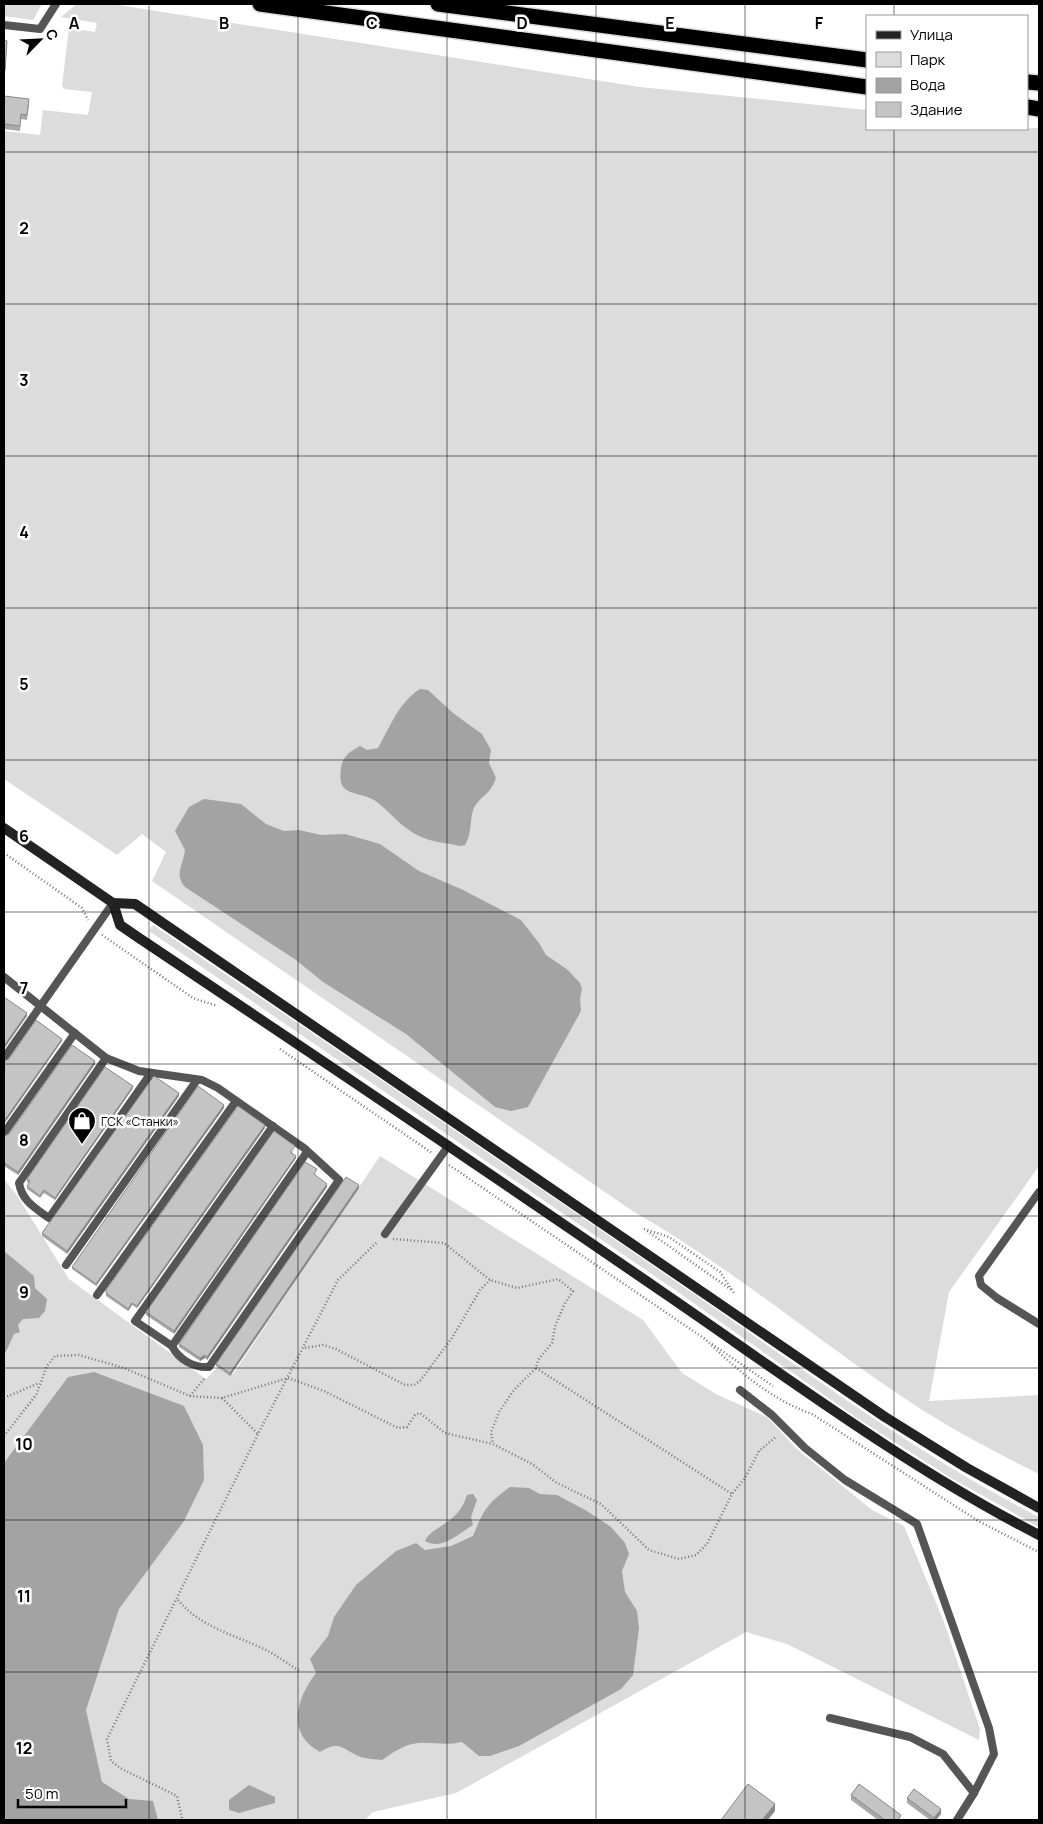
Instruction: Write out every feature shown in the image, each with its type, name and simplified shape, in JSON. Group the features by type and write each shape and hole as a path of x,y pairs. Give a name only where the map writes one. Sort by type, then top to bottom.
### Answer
{"highway":[{"path":"260,4 866,86"},
{"path":"438,4 866,60"}],"street":[{"path":"4,828 113,903 135,904 885,1417 967,1468 1039,1508"},
{"path":"113,903 120,924 126,929 449,1145 898,1452 995,1512 1039,1535"}],"lane":[{"path":"4,25 40,29 56,4"},
{"path":"4,1058 113,903"},
{"path":"5,980 106,1058 139,1071 197,1080 218,1088 273,1126 339,1180 209,1368 197,1368 176,1354 172,1346 135,1321 273,1126"},
{"path":"4,1133 75,1033"},
{"path":"106,1058 19,1183 21,1193 31,1205 49,1218 151,1073"},
{"path":"66,1265 197,1080"},
{"path":"97,1295 236,1101"},
{"path":"385,1234 449,1145"},
{"path":"172,1346 307,1152"},
{"path":"1039,1192 980,1276 980,1285 1039,1324"},
{"path":"740,1390 772,1414 805,1448 845,1480 917,1524 989,1728 994,1754 974,1793 957,1820"},
{"path":"830,1718 910,1737 943,1754 974,1793"}],"path":[{"path":"4,853 82,908 95,930 193,998 219,1007"},
{"path":"276,1046 773,1386"},
{"path":"644,1229 669,1237 720,1272 734,1292 644,1229"},
{"path":"182,1818 177,1796 120,1768 111,1761 107,1739 123,1704 178,1600 258,1434 305,1348 338,1280 385,1234 393,1239 403,1241 444,1243 490,1280 517,1288 558,1279 573,1291 564,1304 555,1327 552,1342 538,1360 536,1368 514,1390 499,1412 490,1432 493,1444"},
{"path":"305,1348 323,1345 336,1349 405,1385 414,1385 420,1381 452,1338 473,1300 490,1280"},
{"path":"705,1339 740,1372 789,1406 812,1414 980,1522 1039,1552"},
{"path":"4,1436 36,1395 47,1366 55,1356 79,1355 124,1368 190,1396 222,1398 288,1378 324,1391 398,1428 407,1427 416,1415 420,1413 445,1433 493,1444 532,1464 557,1483 601,1504 649,1550 679,1560 696,1554 707,1544 732,1494 745,1478 758,1451 787,1430"},
{"path":"190,1396 204,1382 209,1368"},
{"path":"536,1368 732,1494"},
{"path":"4,1398 40,1383"},
{"path":"222,1398 258,1434"},
{"path":"178,1600 188,1613 207,1625 267,1651 301,1672"}],"green space":[{"path":"4,4 42,4 33,20 4,16"},
{"path":"77,4 112,4 640,87 866,110 866,130 1028,130 1028,128 1039,128 1039,1166 949,1292 929,1401 1039,1395 1039,1474 973,1440 910,1402 705,1256 634,1212 152,881 166,852 142,834 117,855 4,779 4,131 40,135 43,110 88,115 92,92 64,89 62,86 69,28 95,32 97,23 61,17"},
{"path":"153,925 854,1405 945,1464 1039,1517 1039,1527 951,1478 860,1420 675,1290 149,931"},
{"path":"380,1156 643,1320 682,1373 716,1394 767,1417 797,1449 872,1510 904,1526 944,1622 980,1729 979,1740 787,1644 746,1632 456,1793 373,1812 365,1820 4,1820 4,1179 16,1194 69,1279 206,1379 220,1365 233,1374"}],"water":[{"path":"420,689 428,690 453,713 482,734 491,750 489,763 496,778 489,791 473,810 469,835 465,845 460,846 439,842 419,836 402,825 377,802 351,792 342,785 340,778 341,768 345,757 360,746 367,750 378,748 401,708"},
{"path":"204,799 241,804 266,824 284,831 299,830 321,835 345,834 380,844 419,871 461,889 521,920 546,955 568,970 580,983 582,989 580,999 581,1011 528,1107 511,1111 495,1107 406,1034 323,982 296,960 185,887 180,878 180,870 185,850 175,831 189,807"},
{"path":"4,1251 34,1276 35,1288 47,1299 45,1311 39,1318 23,1319 18,1325 20,1332 14,1334 4,1356"},
{"path":"94,1372 184,1406 203,1445 204,1480 184,1521 119,1609 86,1710 102,1782 129,1799 153,1801 158,1820 4,1820 4,1463 68,1377"},
{"path":"510,1487 529,1488 540,1494 557,1495 587,1511 611,1527 625,1543 629,1554 622,1571 625,1592 637,1611 639,1628 633,1675 621,1689 519,1746 490,1756 479,1756 462,1742 408,1745 382,1760 361,1757 337,1746 320,1752 309,1745 302,1736 298,1716 303,1694 316,1673 310,1659 328,1636 334,1617 356,1585 396,1551 416,1543 425,1550 451,1546 473,1536 487,1508"},
{"path":"473,1494 477,1500 471,1517 473,1525 450,1540 438,1544 431,1544 425,1541 428,1536 457,1513 467,1495"},
{"path":"249,1785 275,1797 275,1803 239,1813 229,1810 229,1800"}],"building":[{"path":"4,40 7,41 5,71 4,71"},
{"path":"4,96 29,99 27,115 21,114 20,126 4,124"},
{"path":"4,997 27,1013 4,1046"},
{"path":"36,1020 62,1039 4,1121 4,1061 9,1059"},
{"path":"72,1045 95,1061 18,1172 4,1163 4,1136 9,1134"},
{"path":"105,1067 133,1086 55,1198 44,1190 40,1196 27,1186 30,1181 27,1179"},
{"path":"154,1076 179,1093 67,1251 42,1233"},
{"path":"198,1086 224,1105 96,1284 72,1267"},
{"path":"238,1106 265,1125 137,1306 132,1303 128,1309 106,1293 106,1290"},
{"path":"274,1131 295,1146 290,1152 296,1156 174,1331 146,1312"},
{"path":"305,1162 317,1169 314,1174 327,1184 207,1357 205,1355 200,1358 179,1344"},
{"path":"346,1177 359,1185 230,1373 216,1364"},
{"path":"748,1784 775,1804 762,1820 721,1820"},
{"path":"859,1784 901,1815 898,1820 885,1820 851,1795"},
{"path":"914,1789 941,1809 934,1818 907,1798"}],"place":[{"name":"ГСК «Станки»","path":"82,1145"}]}
